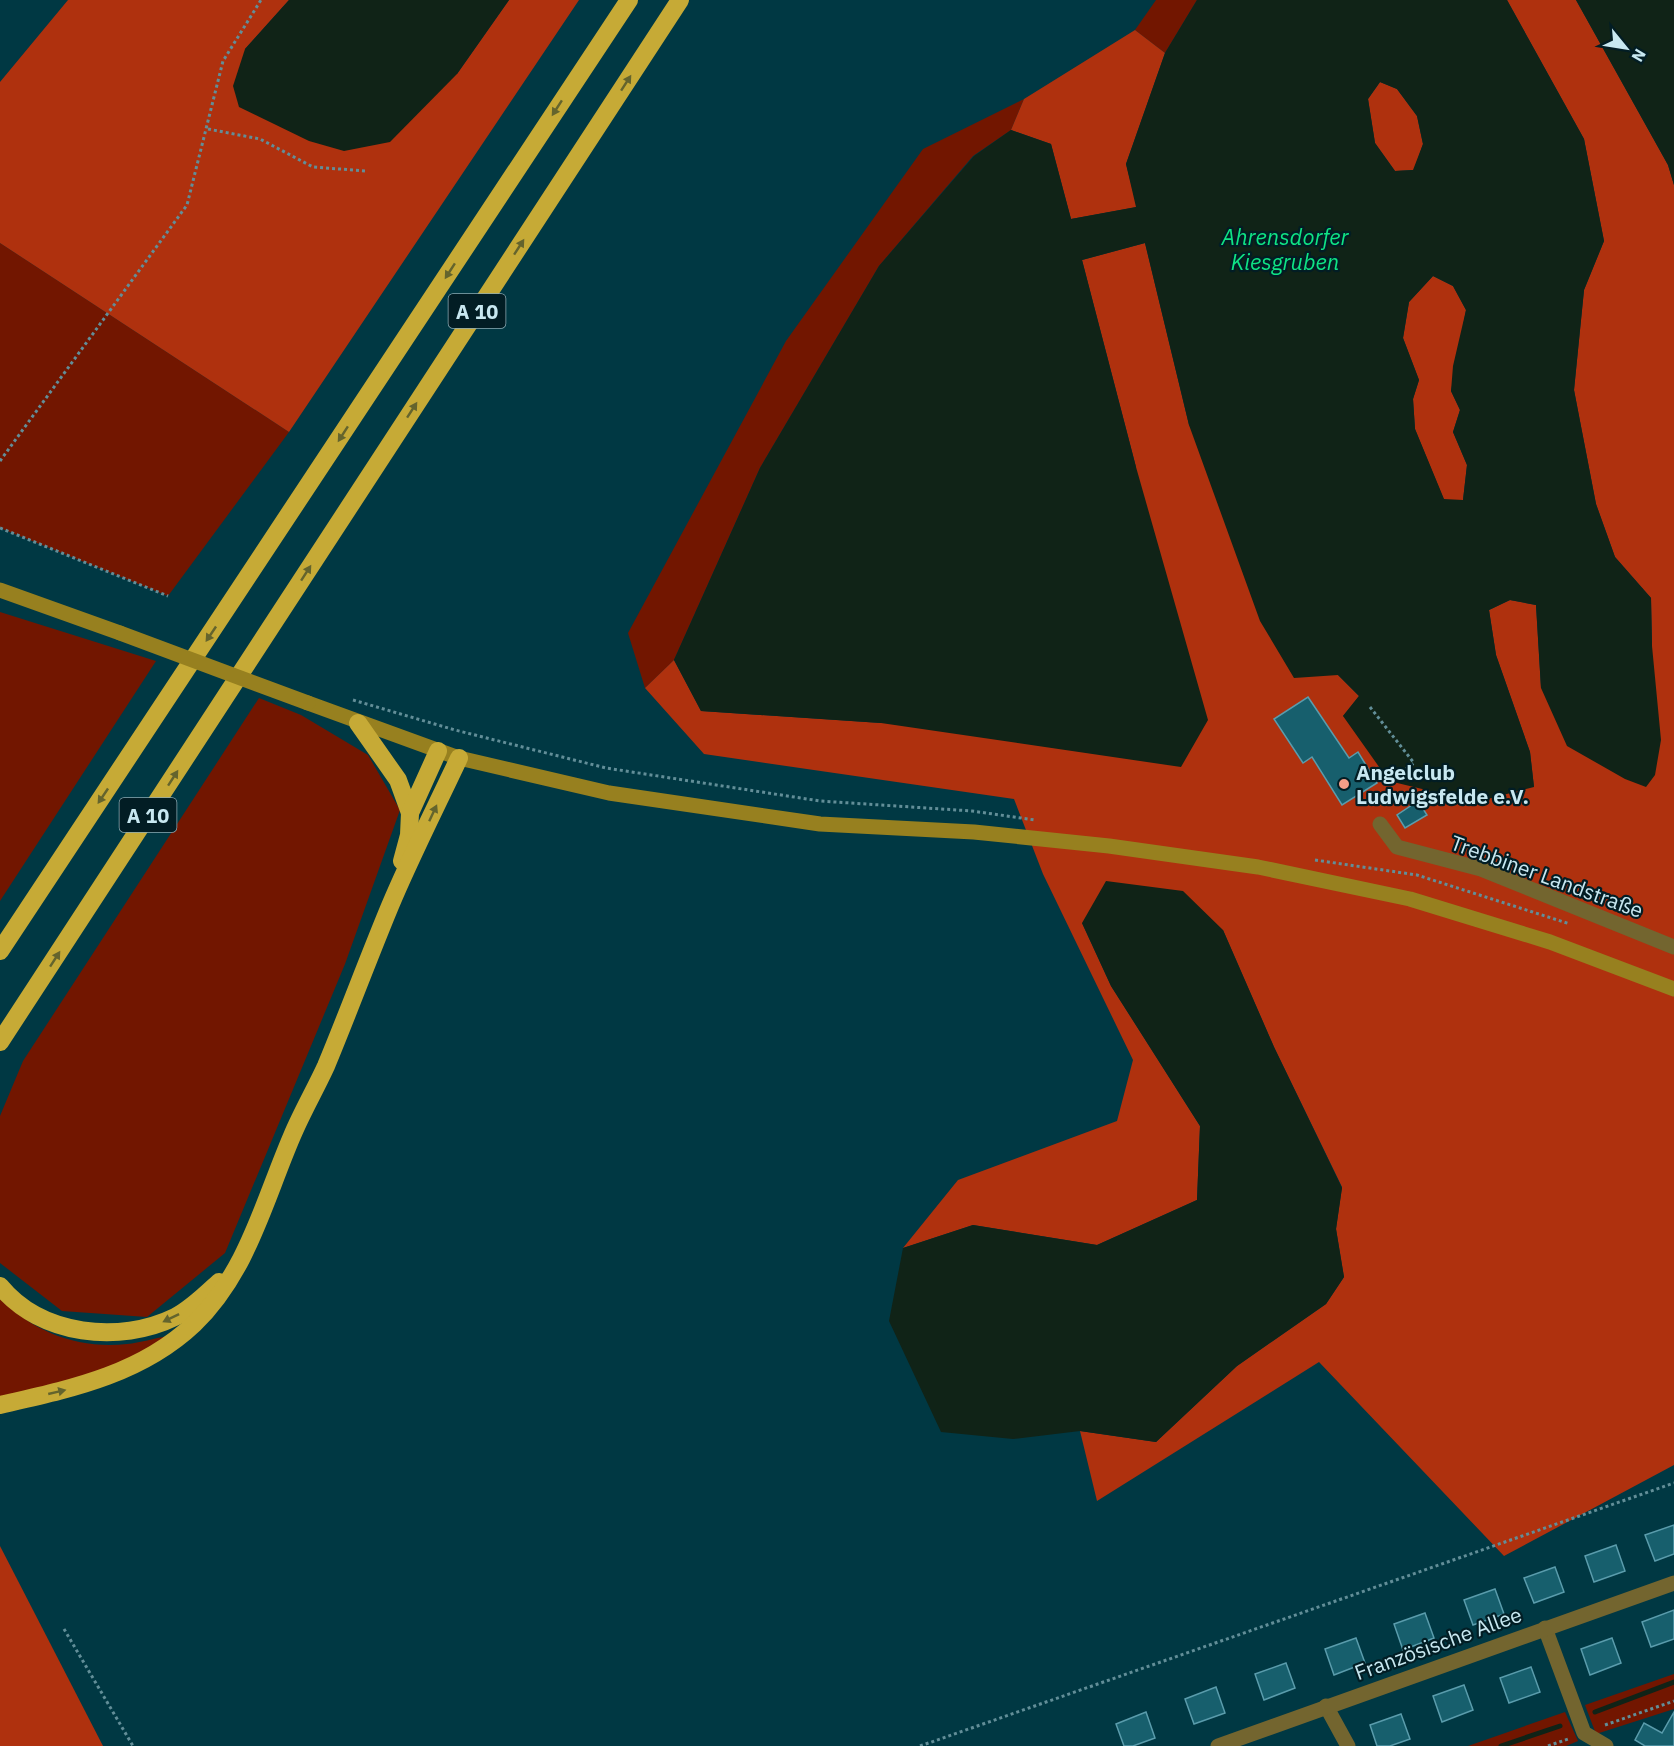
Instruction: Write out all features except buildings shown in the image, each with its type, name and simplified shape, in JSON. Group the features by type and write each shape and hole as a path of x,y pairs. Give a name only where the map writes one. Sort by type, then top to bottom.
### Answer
{"highway":[{"name":"A 10","path":"0,951 629,0"},
{"name":"A 10","path":"0,1042 680,0"},
{"path":"358,723 398,780 410,813"},
{"path":"391,904 408,835 410,813 438,751"},
{"path":"0,1405 78,1388 138,1364 167,1346 194,1323 215,1300 253,1237 292,1136 325,1067 391,904 459,758"},
{"path":"0,1057 23,1008"},
{"path":"0,1286 28,1311 57,1324 84,1332 118,1333 147,1328 177,1316 234,1269"}],"main road":[{"path":"0,590 358,723 459,758 609,793 820,824 974,832 1109,846 1258,867 1410,899 1550,942 1674,989"}],"street":[{"name":"Trebbiner Landstraße","path":"1380,824 1397,847 1480,869 1674,947"},
{"name":"Französische Allee","path":"1218,1746 1674,1583"},
{"path":"1545,1628 1584,1733 1606,1746"},
{"path":"1326,1706 1348,1746"}],"path":[{"path":"0,461 187,205 208,129 223,61 261,0"},
{"path":"208,129 260,139 313,167 366,171"},
{"path":"0,528 168,596"},
{"path":"1370,707 1414,763 1389,781"},
{"path":"920,1746 1674,1483"},
{"path":"64,1629 132,1746"},
{"path":"1548,1746 1674,1701"}],"shaded area":[{"path":"68,0 289,0 245,49 457,74 509,0 579,0 289,432 0,243 0,82"},
{"path":"1156,0 1197,0 1165,53 1135,30"},
{"path":"1507,0 1576,0 1668,165 1674,185 1674,1465 1504,1556 1319,1362 1097,1501 1080,1431 1156,1442 1237,1366 1326,1304 1344,1277 1336,1229 1342,1187 1274,1047 1223,930 1082,923 1111,986 1200,1126 1197,1200 1097,1245 973,1225 903,1248 958,1180 1117,1121 1133,1060 1043,874 1014,799 704,754 645,688 674,660 701,711 881,723 1136,467 1082,260 1145,243 1189,425 1338,675 1359,696 1343,716 1534,787 1530,752 1496,655 1489,610 1510,600 1536,605 1541,688 1652,646 1651,598 1615,557 1596,504 1574,390 1584,290 1604,241 1584,139"},
{"path":"1135,30 1165,53 1126,164 1137,207 1071,219 1051,144 1011,130 1024,99"},
{"path":"1380,82 1397,89 1417,116 1423,144 1414,170 1395,171 1375,143 1368,99"},
{"path":"1024,99 1011,130 973,156 879,266 760,468 674,660 645,688 628,633 786,341 923,149"},
{"path":"0,243 289,432 168,596 0,528"},
{"path":"1433,276 1453,286 1466,310 1451,391 1460,410 1453,432 1467,465 1463,500 1444,500 1415,429 1413,399 1419,380 1403,338 1409,302"},
{"path":"0,612 156,661 0,901"},
{"path":"259,698 301,715 368,755 400,810 345,964 225,1253 147,1317 62,1311 0,1263 0,1116 23,1061"},
{"path":"0,1299 28,1321 75,1341 109,1345 137,1343 168,1336 127,1362 95,1374 0,1397"},
{"path":"0,1546 103,1746 0,1746"},
{"path":"1674,1674 1674,1709 1596,1734 1585,1705"},
{"path":"1565,1712 1578,1741 1566,1746 1468,1746"}],"water":[{"path":"289,0 509,0 457,74 390,142 344,151 309,141 239,107 233,86 245,49"},
{"name":"Ahrensdorfer Kiesgruben","path":"1197,0 1507,0 1584,139 1604,241 1584,290 1574,390 1596,504 1615,557 1651,598 1652,646 1661,740 1655,775 1646,787 1625,779 1567,746 1541,688 1536,605 1510,600 1489,610 1496,655 1530,752 1534,787 1476,802 1389,781 1343,716 1359,696 1338,675 1294,678 1260,621 1189,425 1145,243 1082,260 1136,467 1208,720 1181,767 881,723 701,711 674,660 760,468 879,266 974,156 1011,130 1051,144 1071,219 1136,207 1126,164 1165,53","holes":["1380,82 1397,89 1417,116 1423,144 1413,170 1395,171 1375,143 1368,99","1433,276 1453,286 1466,310 1453,366 1451,391 1460,410 1453,432 1467,465 1463,500 1444,499 1415,429 1413,399 1419,380 1403,338 1409,302"]},
{"path":"1576,0 1674,0 1674,185 1668,165"},
{"path":"1106,881 1183,891 1223,930 1274,1047 1342,1188 1336,1229 1344,1277 1326,1304 1237,1366 1156,1442 1080,1431 1013,1439 941,1432 889,1321 903,1248 973,1225 1097,1245 1197,1200 1200,1126 1111,986 1082,923"}],"waterway":[{"path":"1595,1712 1674,1682"},
{"path":"1501,1746 1560,1726"}],"place":[{"name":"Angelclub Ludwigsfelde e.V.","path":"1344,784"}]}
